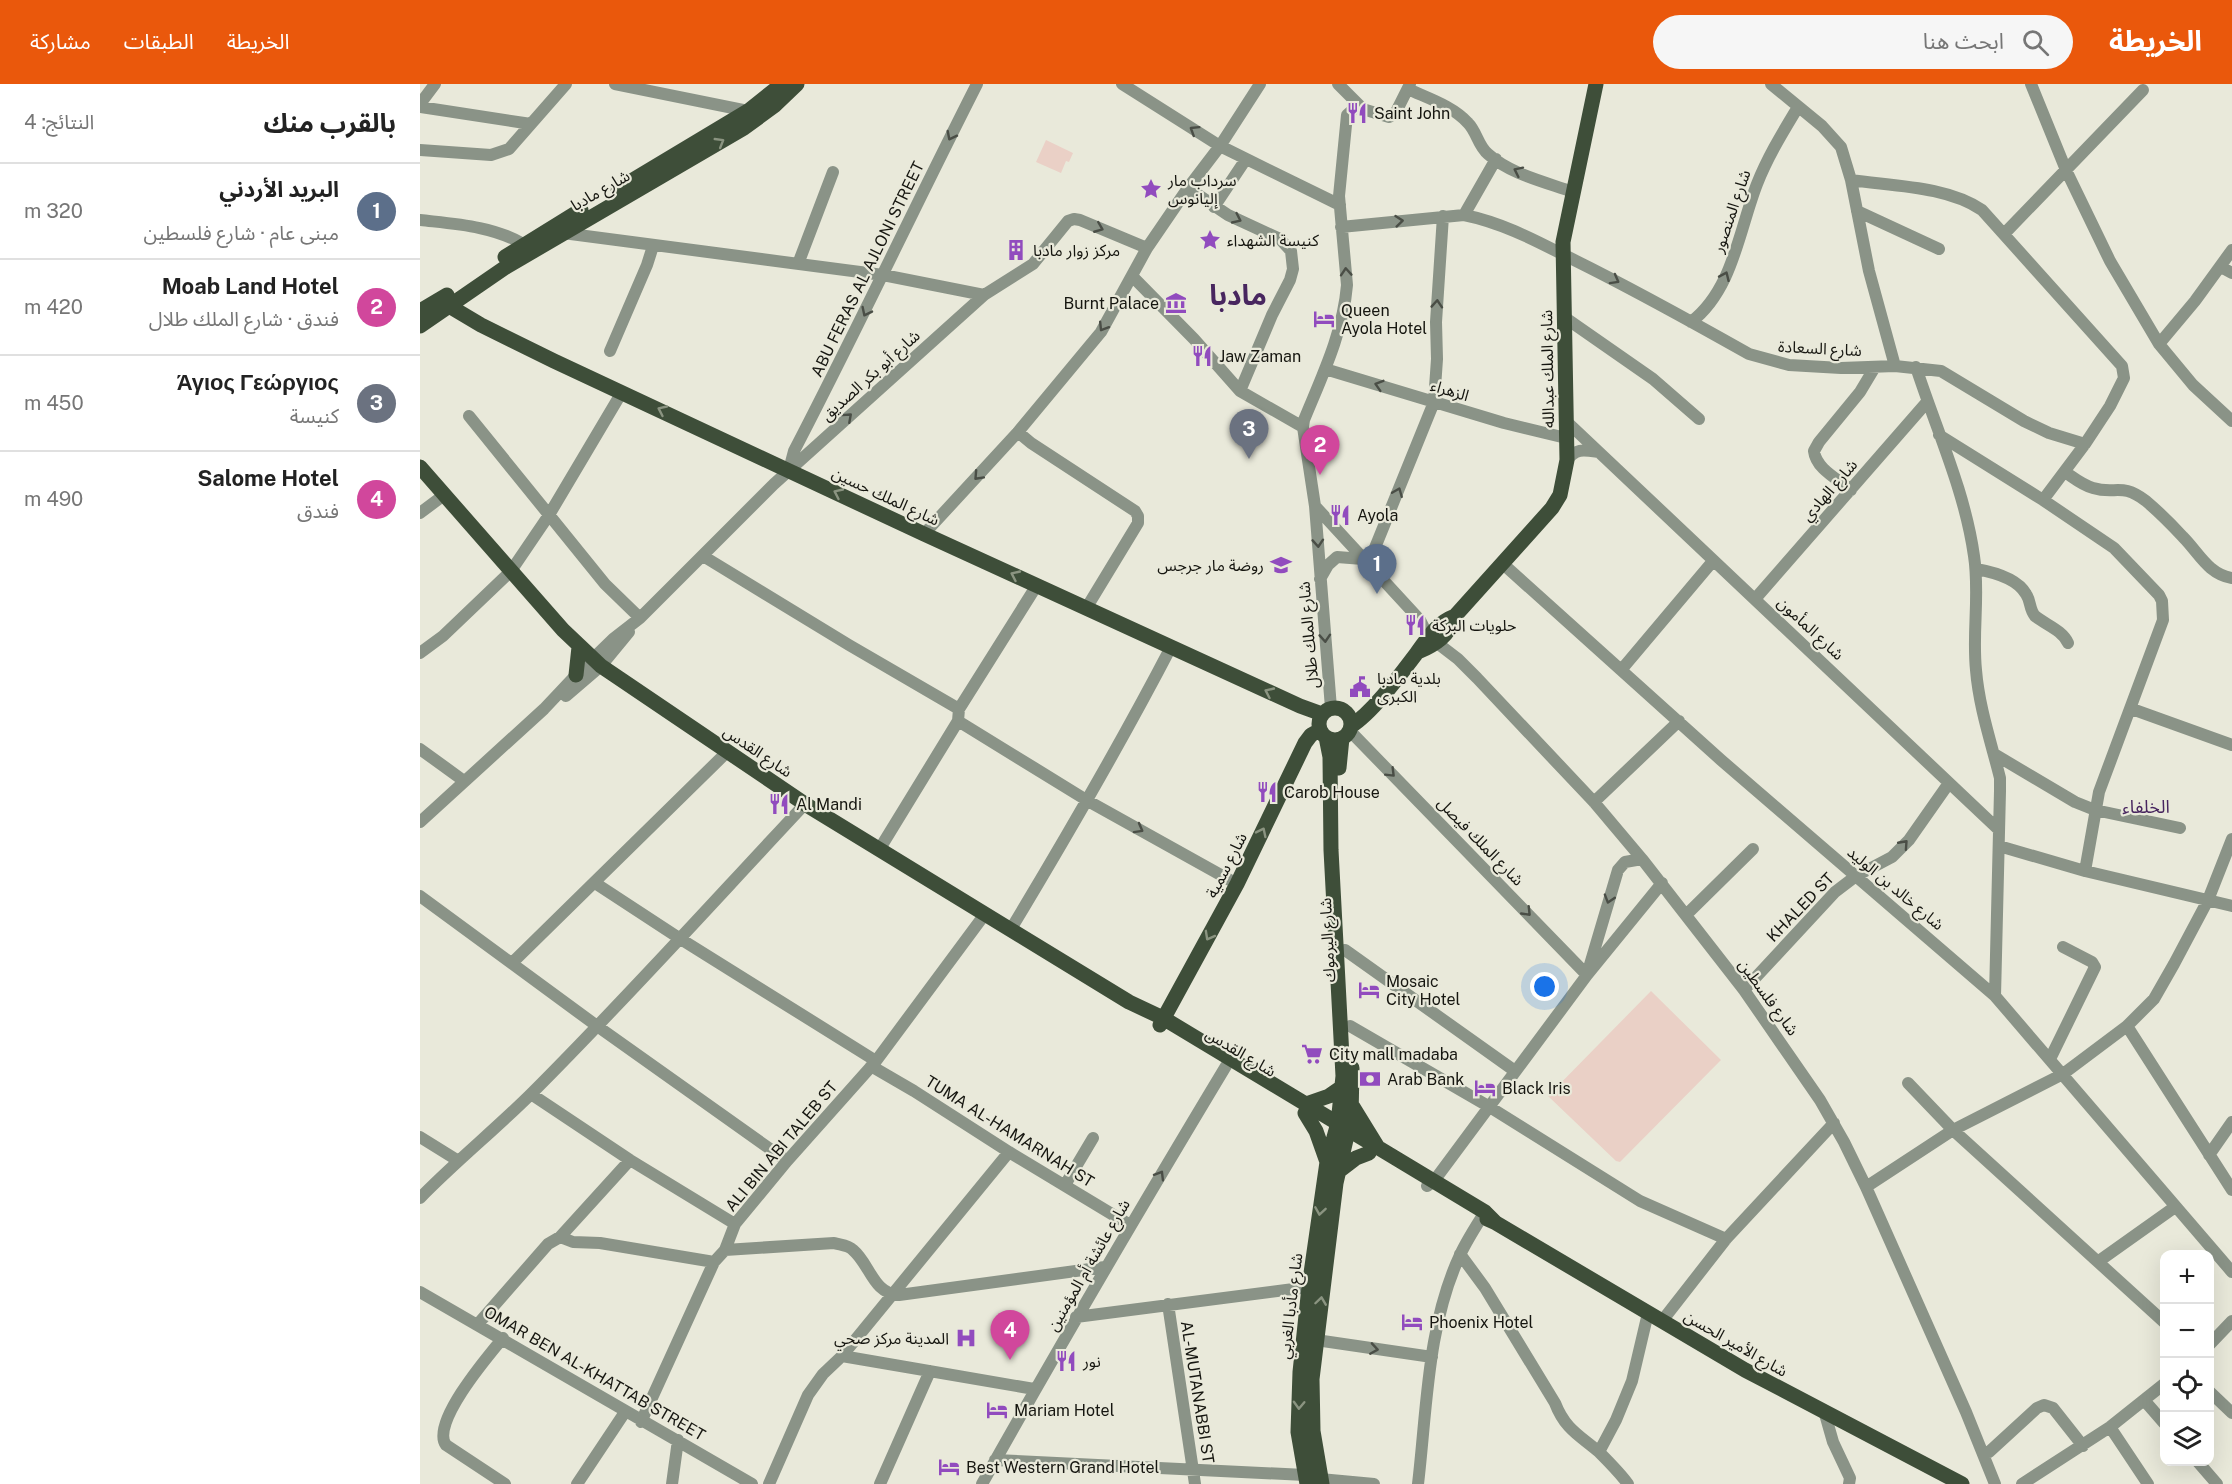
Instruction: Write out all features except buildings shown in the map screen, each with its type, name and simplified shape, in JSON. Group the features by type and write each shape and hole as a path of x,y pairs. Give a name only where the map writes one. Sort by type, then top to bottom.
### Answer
{"main road":[{"name":"شارع مادبا","path":"420,326 445,303 523,244 748,111 782,84"},
{"name":"شارع مادبا","path":"420,311 445,303 744,128 774,106 797,84"},
{"name":"شارع الملك عبدالله","path":"1436,636 1453,624 1455,616 1552,508 1560,495 1567,460 1562,254 1564,230 1596,84"},
{"name":"شارع الملك حسين","path":"445,303 481,325 924,534 1300,706 1327,711"},
{"name":"شارع القدس","path":"420,467 579,647 597,663 805,804 1129,1002 1136,1010 1161,1022 1342,1131"},
{"path":"1348,732 1351,721 1346,712 1341,709 1327,711 1319,721 1323,733 1334,740 1348,732 1418,652 1436,636"},
{"path":"576,675 579,647"},
{"name":"شارع اليرموك","path":"1342,1131 1353,1107 1339,800 1339,767 1348,732"},
{"name":"شارع اليرموك","path":"1323,733 1330,757 1331,850 1342,1131"},
{"name":"شارع سمية","path":"1161,1022 1237,884 1305,743 1311,735 1323,733"},
{"name":"شارع القدس","path":"1161,1022 1227,1065 1244,1072"},
{"path":"1342,1087 1306,1109 1333,1167 1373,1150 1353,1107"},
{"name":"شارع الأمير الحسن","path":"1342,1131 1745,1370 1962,1484"},
{"name":"شارع مأدبا الغربي","path":"1313,1481 1298,1432 1300,1372 1309,1287 1342,1131"},
{"name":"شارع مأدبا الغربي","path":"1313,1481 1312,1379 1333,1167"}],"street":[{"path":"435,84 420,106 531,124"},
{"path":"420,150 491,155 509,149 566,84"},
{"path":"615,84 748,111"},
{"name":"ABU FERAS AL AJLONI STREET","path":"789,470 794,451 855,335 977,84"},
{"path":"1122,84 1220,146 1340,205"},
{"path":"924,534 1018,432 1101,332 1147,248 1220,146 1260,84"},
{"path":"1338,84 1361,107 1389,117 1396,112 1409,86 1461,116 1473,128 1484,150 1496,159 1527,175 1573,192"},
{"path":"1771,84 1822,126 1841,147 1851,180 1872,281 1895,366"},
{"path":"2033,86 2066,170 2110,261 2159,345 2193,385 2232,422"},
{"path":"2004,234 2143,90"},
{"name":"شارع الملك طلال","path":"1327,711 1315,506 1303,428 1304,420 1336,342 1346,298 1340,205 1347,115 1352,109 1361,107"},
{"name":"شارع المنصور","path":"1691,322 1710,305 1717,293 1765,166 1798,107"},
{"path":"1214,207 1246,159"},
{"path":"1341,227 1464,214 1496,159"},
{"path":"798,264 833,172"},
{"path":"1851,180 1930,191 1962,199 1982,210 2122,366 2124,378 2121,386 2085,444 2043,500"},
{"path":"1188,188 1237,220 1280,239 1291,250 1293,261 1290,280 1272,315 1240,391"},
{"path":"1857,211 1939,249"},
{"name":"شارع السعادة","path":"1464,214 1481,218 1526,236 1602,273 1749,354 1770,361 1809,367 1895,366 1941,371 2024,421 2049,433 2085,444"},
{"path":"1320,579 1328,565 1337,557 1344,556 1366,562 1434,402 1437,359 1436,322 1443,216"},
{"name":"شارع أبو بكر الصديق","path":"544,709 563,697 597,663 613,639 638,619 789,470 984,295 1033,264 1064,225 1074,219 1147,248"},
{"path":"420,220 484,229 511,237 523,244"},
{"path":"563,233 883,275 984,295"},
{"path":"610,351 653,246"},
{"path":"2159,345 2227,270 2232,250"},
{"path":"1132,276 1194,339 1240,391 1303,428"},
{"path":"1564,317 1653,379 1699,419"},
{"path":"1851,490 1821,467 1816,461 1814,451 1860,392 1875,367"},
{"path":"1916,367 1956,483 1971,538 1976,569 1976,669 1980,698 2000,778 1995,996"},
{"name":"الزهراء","path":"1325,369 1524,429 1566,438"},
{"path":"420,653 443,636 511,571 549,515 622,392"},
{"name":"شارع الهادي","path":"1755,599 1927,402"},
{"path":"469,416 605,584 638,619"},
{"name":"شارع المأمون","path":"1566,421 1999,830"},
{"path":"1018,432 1031,443 1136,511 1138,516 1138,523 1087,607"},
{"path":"1939,435 2043,500 2114,548 2162,601 2163,620 2132,709 2109,765 2095,810 2085,871"},
{"path":"1567,460 1572,453 1578,450 1598,452"},
{"path":"2064,472 2093,488 2130,491 2161,514 2206,565 2221,575 2232,578"},
{"path":"420,513 444,495"},
{"name":"شارع فلسطين","path":"1315,506 1594,802 1662,883 1744,990 1803,1073 1834,1123 1866,1187 1966,1412 1995,1484"},
{"path":"703,556 849,645 1088,801 1237,884"},
{"path":"1622,669 1713,561"},
{"name":"شارع خالد بن الوليد","path":"1502,563 1679,721 1995,996 2232,1272"},
{"path":"1976,569 2007,578 2018,586 2026,593 2033,614 2063,635 2068,643"},
{"path":"879,850 1037,585"},
{"path":"1011,929 1088,801 1171,647"},
{"name":"شارع أبو بكر الصديق","path":"420,822 544,709 576,675 597,663"},
{"path":"2132,709 2232,745"},
{"path":"1594,802 1679,721"},
{"name":"شارع الملك فيصل","path":"1348,732 1587,975"},
{"path":"420,749 464,782"},
{"path":"512,963 727,752"},
{"path":"1994,754 2061,795 2095,810 2180,828"},
{"name":"KHALED ST","path":"1744,990 1835,892 1856,876 1892,857 1909,840 1949,783"},
{"path":"420,1198 531,1094 805,804"},
{"path":"1866,1187 1953,1130 2063,1074 2127,1026 2154,999 2208,900 2232,839"},
{"path":"1999,846 2085,871 2232,906"},
{"path":"1686,915 1754,849"},
{"path":"1587,975 1618,870 1625,862 1642,859"},
{"name":"TUMA AL-HAMARNAH ST","path":"595,883 1009,1152 1130,1225"},
{"path":"1431,1184 1587,975 1662,883"},
{"path":"420,896 597,1026 788,1161"},
{"name":"ALI BIN ABI TALEB ST","path":"641,1422 714,1262 725,1250 735,1224 874,1063 985,914"},
{"path":"2050,1059 2095,968 2092,962 2063,947"},
{"path":"1345,950 1515,1071"},
{"path":"1350,1026 1488,1106 1640,1201 1726,1239"},
{"path":"2127,1026 2232,1190"},
{"name":"شارع عائشة أم المؤمنين","path":"982,1484 1076,1317 1227,1065"},
{"path":"1908,1083 1953,1130 2160,1318"},
{"path":"531,1094 630,1160 735,1224"},
{"path":"2209,1155 2232,1122"},
{"path":"1662,1321 1726,1239 1834,1123"},
{"path":"420,1137 458,1160"},
{"path":"1065,1185 1093,1138"},
{"path":"769,1484 808,1395 823,1374 842,1356 1009,1152"},
{"path":"478,1324 548,1244 560,1238 630,1160"},
{"path":"2099,1262 2175,1207"},
{"path":"1418,1484 1431,1357 1441,1311 1461,1254 1488,1217"},
{"path":"560,1238 573,1242 600,1243 714,1262"},
{"path":"725,1250 834,1244 846,1246 857,1255 874,1281 892,1295 909,1295 1106,1267"},
{"path":"1461,1254 1498,1309 1570,1431 1599,1452 1628,1484"},
{"path":"1076,1317 1309,1287"},
{"name":"OMAR BEN AL-KHATTAB STREET","path":"420,1292 503,1338 641,1422 678,1440 752,1484"},
{"name":"AL-MUTANABBI ST","path":"1168,1304 1194,1478"},
{"path":"1599,1452 1616,1420 1632,1381 1648,1313"},
{"path":"2214,1340 2232,1321"},
{"path":"503,1338 464,1388 449,1416 442,1436 446,1445 505,1484"},
{"path":"1316,1340 1431,1357"},
{"path":"842,1356 1034,1389"},
{"path":"880,1484 930,1371"},
{"path":"2022,1484 2083,1446 2160,1387"},
{"path":"2214,1396 2232,1413"},
{"path":"2144,1400 2160,1418"},
{"path":"1989,1452 2037,1408 2044,1405 2054,1408 2083,1446"},
{"path":"577,1484 625,1412"},
{"name":"شارع فلسطين","path":"1966,1412 2004,1484"},
{"path":"1826,1414 1833,1442 1850,1478 1849,1484"},
{"path":"2110,1427 2148,1484"},
{"path":"672,1484 678,1440"},
{"path":"995,1460 1194,1478 1374,1484"},
{"path":"2202,1466 2217,1484"}],"shaded area":[{"path":"1046,140 1073,153 1069,162 1066,161 1061,173 1036,162"},
{"path":"1651,991 1721,1060 1620,1162 1616,1161 1548,1096"}],"place":[{"name":"Saint John","path":"1357,113"},
{"name":"سرداب مار إليانوس","path":"1151,189"},
{"name":"كنيسة الشهداء","path":"1210,240"},
{"name":"مركز زوار مادبا","path":"1016,250"},
{"name":"Burnt Palace","path":"1176,303"},
{"name":"Queen Ayola Hotel","path":"1324,319"},
{"name":"Jaw Zaman","path":"1202,356"},
{"name":"Άγιος Γεώργιος","path":"1249,459"},
{"name":"Moab Land Hotel","path":"1320,475"},
{"name":"Ayola","path":"1340,515"},
{"name":"روضة مار جرجس","path":"1281,565"},
{"name":"البريد الأردني","path":"1377,594"},
{"name":"حلويات البركة","path":"1415,625"},
{"name":"بلدية مادبا الكبرى","path":"1360,687"},
{"name":"Carob House","path":"1267,792"},
{"name":"Al Mandi","path":"779,804"},
{"name":"Mosaic City Hotel","path":"1369,990"},
{"name":"City mall madaba","path":"1312,1054"},
{"name":"Arab Bank","path":"1370,1079"},
{"name":"Black Iris","path":"1485,1088"},
{"name":"Phoenix Hotel","path":"1412,1322"},
{"name":"المدينة مركز صحي","path":"966,1338"},
{"name":"Salome Hotel","path":"1010,1360"},
{"name":"نور","path":"1066,1361"},
{"name":"Mariam Hotel","path":"997,1410"},
{"name":"Best Western Grand Hotel","path":"949,1467"}],"district":[{"name":"مادبا","path":"1238,295"},
{"name":"الخلفاء","path":"2146,807"}]}
